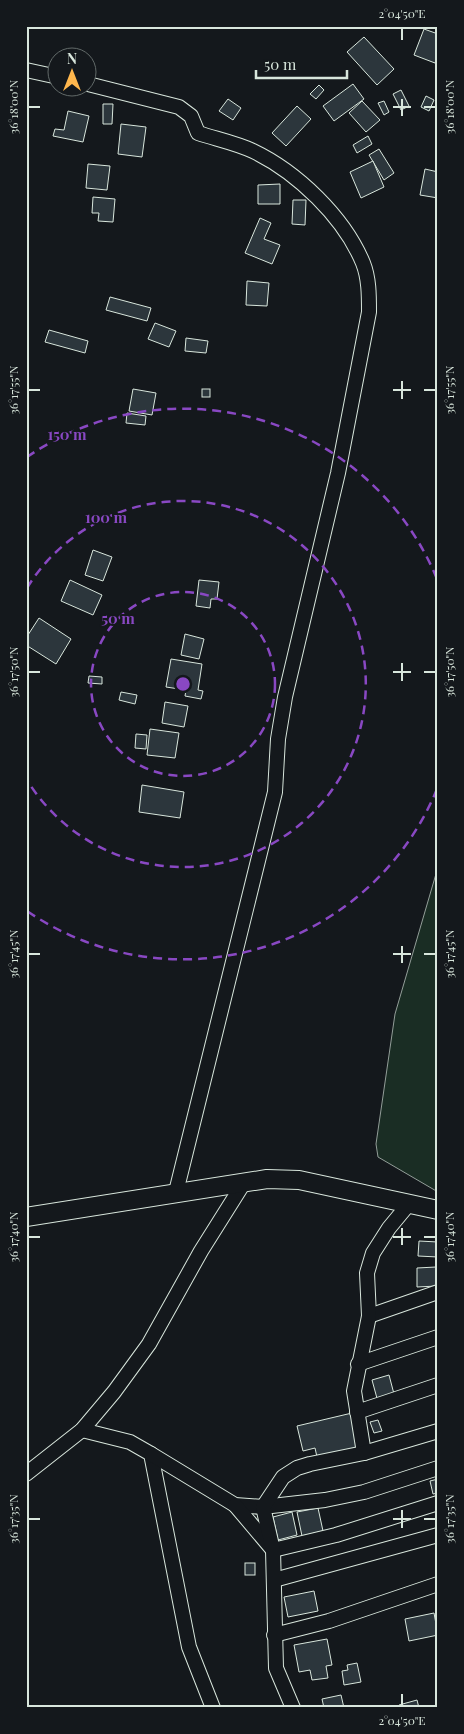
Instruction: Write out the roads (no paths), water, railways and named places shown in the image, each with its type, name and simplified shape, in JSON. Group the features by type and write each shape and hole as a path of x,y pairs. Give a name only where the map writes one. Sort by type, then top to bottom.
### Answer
{"main road":[{"path":"26,1217 267,1179 299,1180 438,1210"}],"street":[{"path":"26,70 48,76"},
{"path":"98,87 179,107 191,116 198,133 251,150 283,167 318,197 347,234 363,263 369,287 369,312 338,473 285,697 278,739 275,792 176,1192"},
{"path":"26,1474 82,1430 114,1392 148,1344 201,1251 245,1181"},
{"path":"364,1453 354,1391 369,1316 367,1273 373,1253 389,1228 408,1205"},
{"path":"369,1316 438,1292"},
{"path":"358,1364 438,1337"},
{"path":"357,1412 438,1385"},
{"path":"82,1430 130,1442 235,1505 273,1550"},
{"path":"293,1708 276,1668 273,1550 263,1507 283,1477 297,1468 364,1453 438,1431"},
{"path":"151,1454 189,1648 213,1708"},
{"path":"235,1505 263,1507 325,1500 364,1492 438,1468"},
{"path":"273,1550 336,1535 438,1503"},
{"path":"274,1580 438,1535"},
{"path":"274,1635 329,1621 438,1584"}]}
